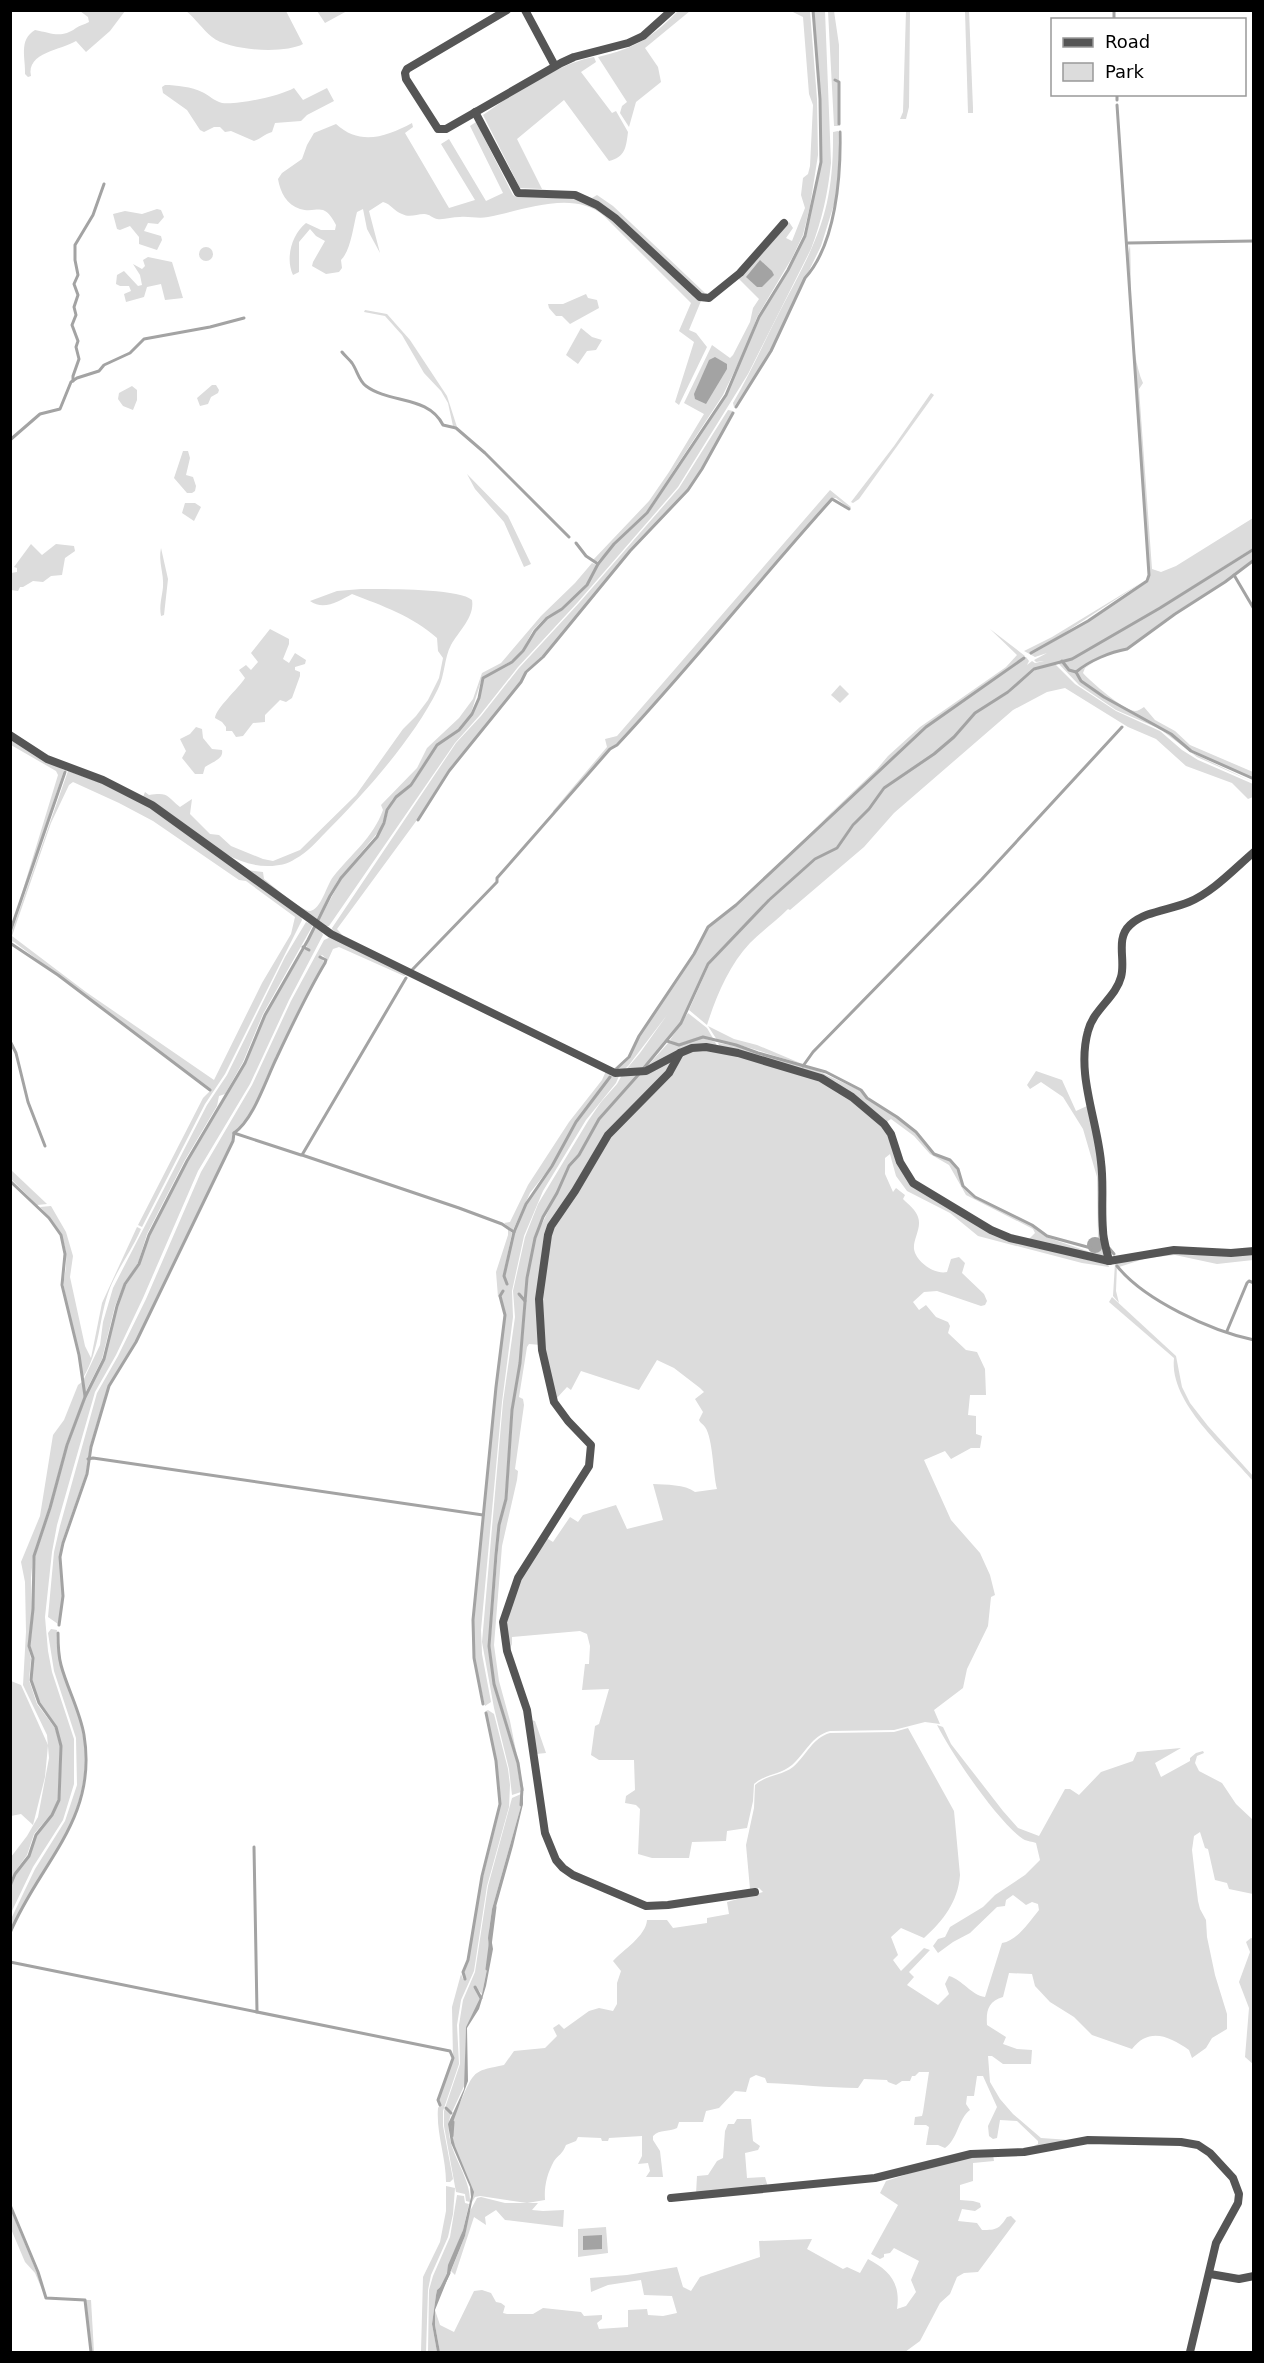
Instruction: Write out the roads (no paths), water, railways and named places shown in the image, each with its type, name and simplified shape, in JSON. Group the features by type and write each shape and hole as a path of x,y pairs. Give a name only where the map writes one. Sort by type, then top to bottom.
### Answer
{"street":[{"path":"507,10 407,69 406,79 438,129 446,129 574,57 628,43 643,36 672,10"},
{"path":"525,10 555,66"},
{"path":"475,112 518,193 575,195 597,205 615,218 700,297 709,298 740,273 784,223"},
{"path":"10,735 47,759 104,780 152,805 322,928 615,1073 646,1071 692,1048 720,1048 821,1078 852,1097 884,1124 891,1134 906,1173 913,1183 991,1230 1010,1238 1109,1261 1174,1250 1231,1253 1254,1251"},
{"path":"1109,1261 1103,1232 1101,1158 1085,1075 1088,1030 1094,1016 1120,982 1123,972 1122,935 1128,926 1150,914 1189,902 1205,893 1254,852"},
{"path":"680,1053 669,1073 608,1135 551,1226 548,1235 539,1299 542,1350 555,1402 568,1421 591,1445 589,1466 518,1578 505,1611 503,1634 527,1710 545,1833 563,1869 646,1906 668,1905 755,1892"},
{"path":"671,2198 875,2178 971,2154 1024,2152 1088,2140 1181,2142 1198,2145 1210,2153 1233,2178 1239,2194 1238,2203 1216,2243 1190,2352"},
{"path":"1210,2274 1230,2278 1254,2276"}],"waterway":[{"path":"10,1886 15,1874 29,1856 36,1835 52,1815 59,1800 61,1746 56,1727 39,1703 31,1680 33,1658 29,1646 33,1609 34,1556 67,1445 85,1397 104,1359 125,1284 139,1264 149,1235 187,1161 245,1063 265,1015 341,878 377,837 387,810 396,797 411,785 437,745 459,730 472,714 479,698 483,678 512,662 547,618 562,609 587,585 598,564 614,544 647,513 726,395 759,317 788,270 805,236 821,162 820,99 813,10"},
{"path":"1114,10 1114,18"},
{"path":"835,80 839,82 839,124"},
{"path":"1031,653 1088,621 1147,581 1149,575 1117,105"},
{"path":"736,407 771,351 805,278 824,247 838,189 840,132"},
{"path":"73,381 79,359 76,347 78,341 72,325 76,315 74,307 78,295 74,284 78,275 75,245 93,215 104,184"},
{"path":"1128,243 1254,241"},
{"path":"10,440 40,414 60,409 71,382 99,371 104,365 130,353 144,339 210,327 244,318"},
{"path":"342,352 352,363 366,386 376,392 418,404 436,415 443,425 456,428 485,453 569,537"},
{"path":"418,820 449,771 521,682 526,672 543,657 630,551 688,490 733,413"},
{"path":"412,970 497,882 497,878 610,749 617,745 672,684 832,499 849,509"},
{"path":"576,543 586,556 598,564"},
{"path":"643,1069 681,1023 708,964 769,900 815,859 837,848 884,788 934,754 954,737 975,713 1008,692 1034,669 1072,659 1160,608 1254,549"},
{"path":"1062,661 1069,670 1076,672 1100,658 1127,649 1254,560"},
{"path":"1234,575 1254,609"},
{"path":"616,1069 629,1057 639,1036 694,954 708,927 736,905 926,727 1024,658"},
{"path":"1076,672 1081,681 1104,697 1171,734 1191,751 1254,779"},
{"path":"803,1066 813,1052 982,879 1122,727"},
{"path":"10,932 65,772"},
{"path":"10,943 58,975 210,1090"},
{"path":"303,947 309,950"},
{"path":"301,1155 234,1133 253,1109 294,1021 325,963 326,960 320,957"},
{"path":"406,978 302,1155 459,1208 502,1224 514,1232"},
{"path":"667,1041 679,1045 703,1037 826,1072 861,1090 867,1098 916,1132 934,1154 950,1160 958,1169 963,1186 975,1197 1032,1225 1047,1236 1091,1248"},
{"path":"10,1041 16,1053 28,1102 45,1146"},
{"path":"521,1805 522,1789 518,1763 494,1684 489,1646 499,1525 506,1499 512,1410 520,1363 527,1278 535,1238 569,1166 579,1155 599,1119 639,1074"},
{"path":"507,1284 504,1276 514,1232 526,1204 552,1166 576,1122 610,1077"},
{"path":"59,1625 63,1596 60,1557 87,1474 91,1447 109,1386 136,1342 233,1141 234,1133"},
{"path":"10,1181 49,1218 61,1235 65,1254 62,1285 79,1355 85,1396"},
{"path":"1109,1248 1114,1254"},
{"path":"1117,1266 1129,1279 1161,1302 1199,1322 1254,1340"},
{"path":"1227,1331 1247,1283 1249,1281 1254,1283"},
{"path":"483,1704 474,1658 473,1620 505,1315 500,1296 503,1291"},
{"path":"519,1294 525,1301"},
{"path":"88,1459 483,1515"},
{"path":"10,1933 22,1908 63,1840 82,1792 86,1765 84,1735 80,1717 61,1665 58,1633"},
{"path":"465,1979 463,1972 468,1960 482,1876 500,1804 496,1761 486,1713"},
{"path":"254,1847 257,2012"},
{"path":"487,1969 495,1907"},
{"path":"10,1962 450,2051 453,2058 438,2100 440,2105"},
{"path":"475,1987 481,1998"},
{"path":"446,2108 451,2113"},
{"path":"452,2136 453,2122"},
{"path":"10,2205 38,2272 46,2298 85,2300 91,2352"},
{"path":"440,2291 449,2273"}]}
